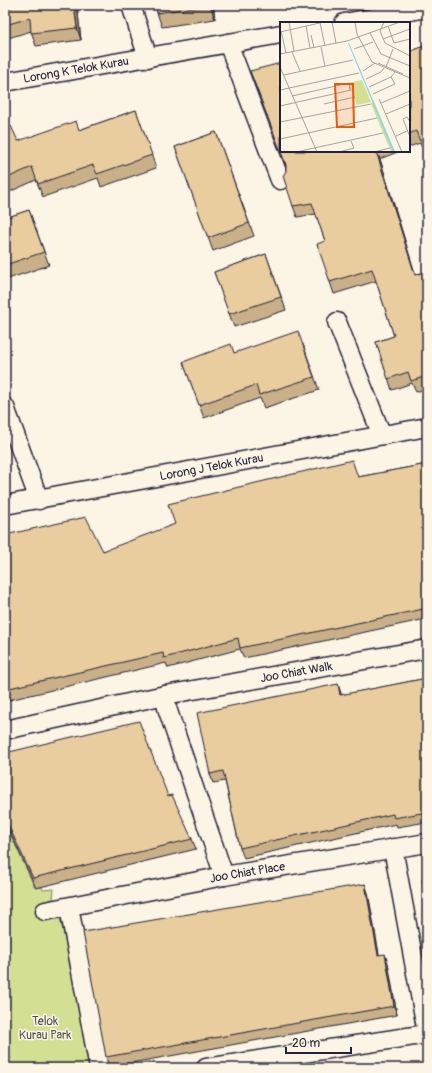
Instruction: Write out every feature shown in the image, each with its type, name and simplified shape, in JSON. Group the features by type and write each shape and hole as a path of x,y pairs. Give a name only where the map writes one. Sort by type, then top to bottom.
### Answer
{"street":[{"path":"131,5 148,58"},
{"path":"350,22 427,8"},
{"name":"Lorong K Telok Kurau","path":"5,82 280,34"},
{"path":"228,43 280,180"},
{"path":"337,322 379,428 384,435"},
{"path":"5,407 38,500"},
{"name":"Lorong J Telok Kurau","path":"5,505 427,427"},
{"name":"Joo Chiat Walk","path":"5,730 165,695 427,649"},
{"path":"165,695 167,708 224,876"},
{"name":"Joo Chiat Place","path":"98,1068 58,909 224,876 427,842"},
{"path":"206,1068 427,1034 393,848"}],"green space":[{"name":"Telok Kurau Park","path":"7,827 35,888 42,887 43,890 54,889 53,899 45,902 48,920 60,918 95,1068 5,1068 5,828"}],"building":[{"path":"5,5 74,5 77,28 31,33 30,18 5,25"},
{"path":"156,5 209,5 157,13"},
{"path":"427,45 427,138 420,141 416,131 410,134 410,52"},
{"path":"280,63 280,149 250,71"},
{"path":"136,110 152,155 97,174 93,165 38,184 32,167 5,179 5,129 11,126 18,141 76,121 79,130"},
{"path":"216,132 249,223 208,238 175,147"},
{"path":"281,152 376,152 415,275 427,271 427,376 411,381 408,372 388,379 376,342 394,336 372,269 330,282 317,244 325,241 312,203 293,206 283,176 286,171 286,165"},
{"path":"29,210 44,252 5,265 5,218"},
{"path":"266,254 281,297 229,314 214,272"},
{"path":"298,331 314,377 259,395 256,385 199,405 183,362 231,344 234,353"},
{"path":"352,460 358,477 427,464 427,611 423,612 423,609 240,648 238,638 164,658 163,653 5,689 5,535 86,517 103,551 175,524 168,504"},
{"path":"427,678 427,812 394,818 393,814 240,848 223,771 210,774 197,713 338,684 340,695"},
{"path":"139,721 168,796 172,795 192,839 33,878 5,818 5,753"},
{"path":"427,879 427,903 422,880"},
{"path":"365,884 378,955 385,954 394,1006 106,1057 83,932"},
{"path":"375,1064 376,1068 365,1068"}]}
